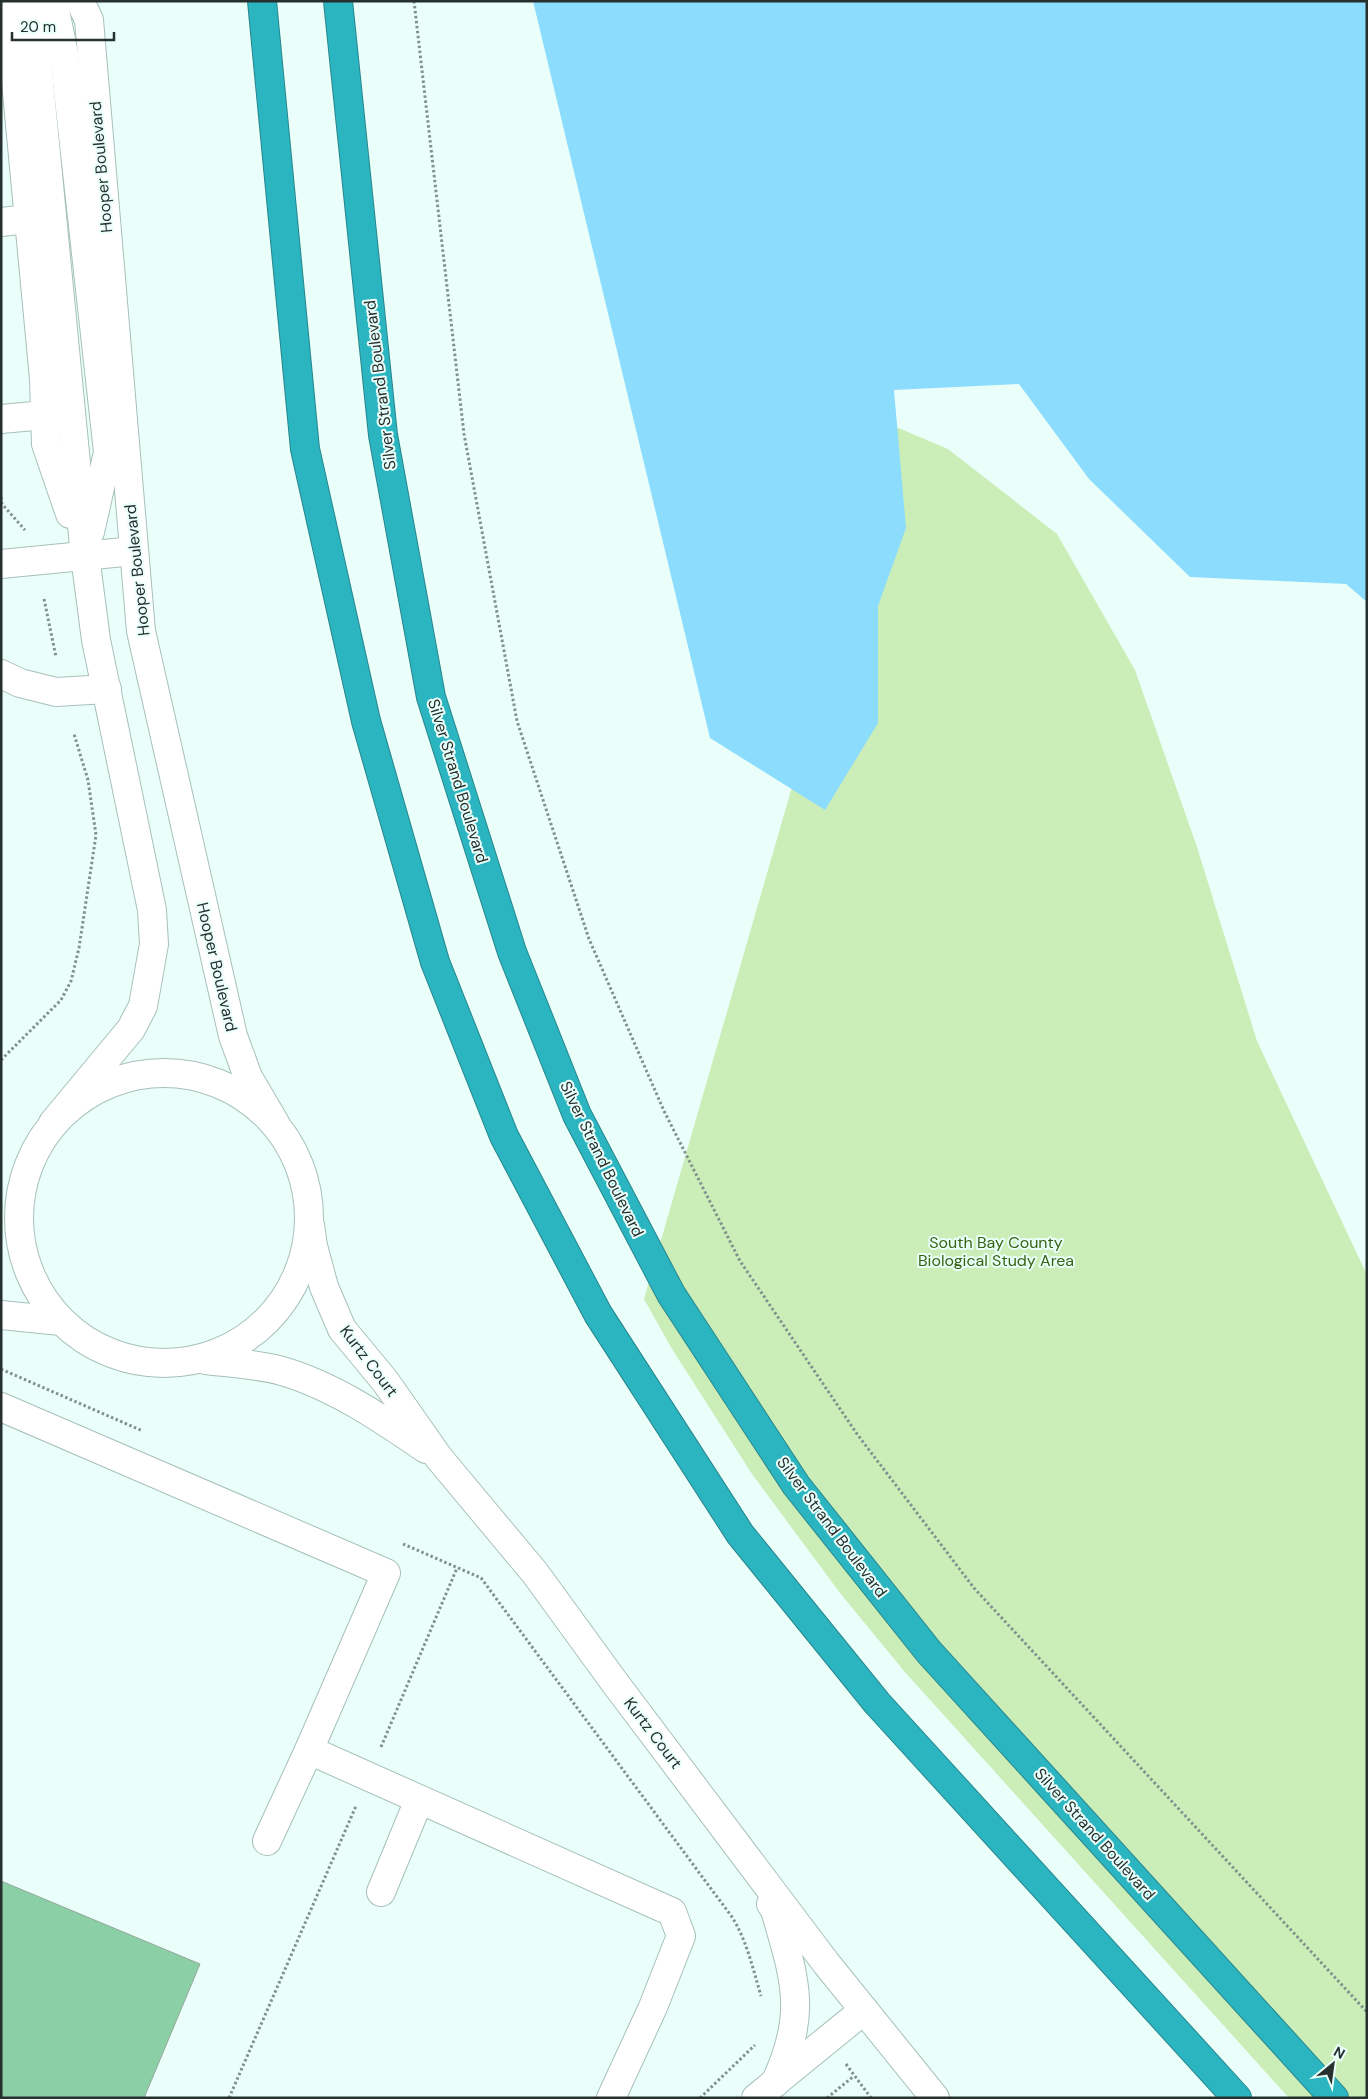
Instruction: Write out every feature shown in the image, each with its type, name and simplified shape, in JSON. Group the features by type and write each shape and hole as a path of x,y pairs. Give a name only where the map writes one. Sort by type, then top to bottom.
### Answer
{"highway":[{"path":"262,1 306,449 366,722 436,962 504,1136 598,1314 740,1534 877,1703 1237,2098"},
{"name":"Silver Strand Boulevard","path":"338,1 383,435 431,697 512,952 576,1115 671,1294 796,1485 929,1652 1334,2098"}],"street":[{"name":"Hooper Boulevard","path":"17,1 11,29 41,218 96,640 152,910 154,944 143,1006 131,1029 52,1123"},
{"name":"Hooper Boulevard","path":"36,1 46,444 85,556"},
{"name":"Hooper Boulevard","path":"53,1 94,212 134,551 141,631 233,1036 248,1077 275,1124"},
{"name":"Hooper Boulevard","path":"80,1 89,20 94,212 108,452 85,556"},
{"path":"1,222 94,212"},
{"path":"1,420 45,415"},
{"path":"1,564 134,551"},
{"path":"1,674 20,683 56,692 107,689"},
{"path":"164,1072 205,1078 243,1096 275,1124 290,1146 302,1171 308,1198 310,1225 304,1261 288,1295 265,1324 236,1346 202,1359 151,1364 102,1350 61,1321 36,1289 21,1251 18,1212 25,1172 36,1146 52,1123 84,1096 122,1078 164,1072"},
{"path":"1,1196 25,1172"},
{"name":"Kurtz Court","path":"310,1225 313,1246 324,1287 342,1329 385,1381 439,1458 535,1573 615,1683 826,1963 935,2098"},
{"path":"1,1315 61,1321"},
{"name":"Kurtz Court","path":"202,1359 281,1370 311,1381 356,1404 439,1458"},
{"path":"1,1407 386,1573 267,1841"},
{"path":"309,1750 672,1912 681,1936 653,2007 611,2098"},
{"path":"381,1892 419,1800"},
{"path":"723,1826 775,1910 791,1964 796,1992 796,2017 786,2059 766,2090"},
{"path":"766,2090 864,2010"}],"path":[{"path":"414,1 464,434 517,721 589,939 664,1111 740,1261 857,1434 974,1588 1367,2012"},
{"path":"1,497 2,504 30,536"},
{"path":"44,599 56,657"},
{"path":"1,1060 61,1000 71,981 79,948 96,835 88,780 74,734"},
{"path":"1,1369 147,1433"},
{"path":"402,1544 481,1578 732,1917 749,1955 762,2000"},
{"path":"229,2098 457,1568"},
{"path":"700,2098 758,2041"},
{"path":"827,2098 854,2076"},
{"path":"864,2089 871,2098"}],"green space":[{"name":"South Bay County Biological Study Area","path":"896,427 948,449 1057,534 1135,670 1197,847 1257,1041 1367,1275 1367,2098 1289,2098 904,1671 840,1593 752,1474 672,1349 644,1299"}],"water":[{"path":"533,1 1367,1 1367,602 1346,584 1190,577 1089,479 1019,384 894,390 906,528 878,606 878,723 825,810 710,738"}],"building":[{"path":"1,1881 200,1964 144,2098 1,2098"}]}
